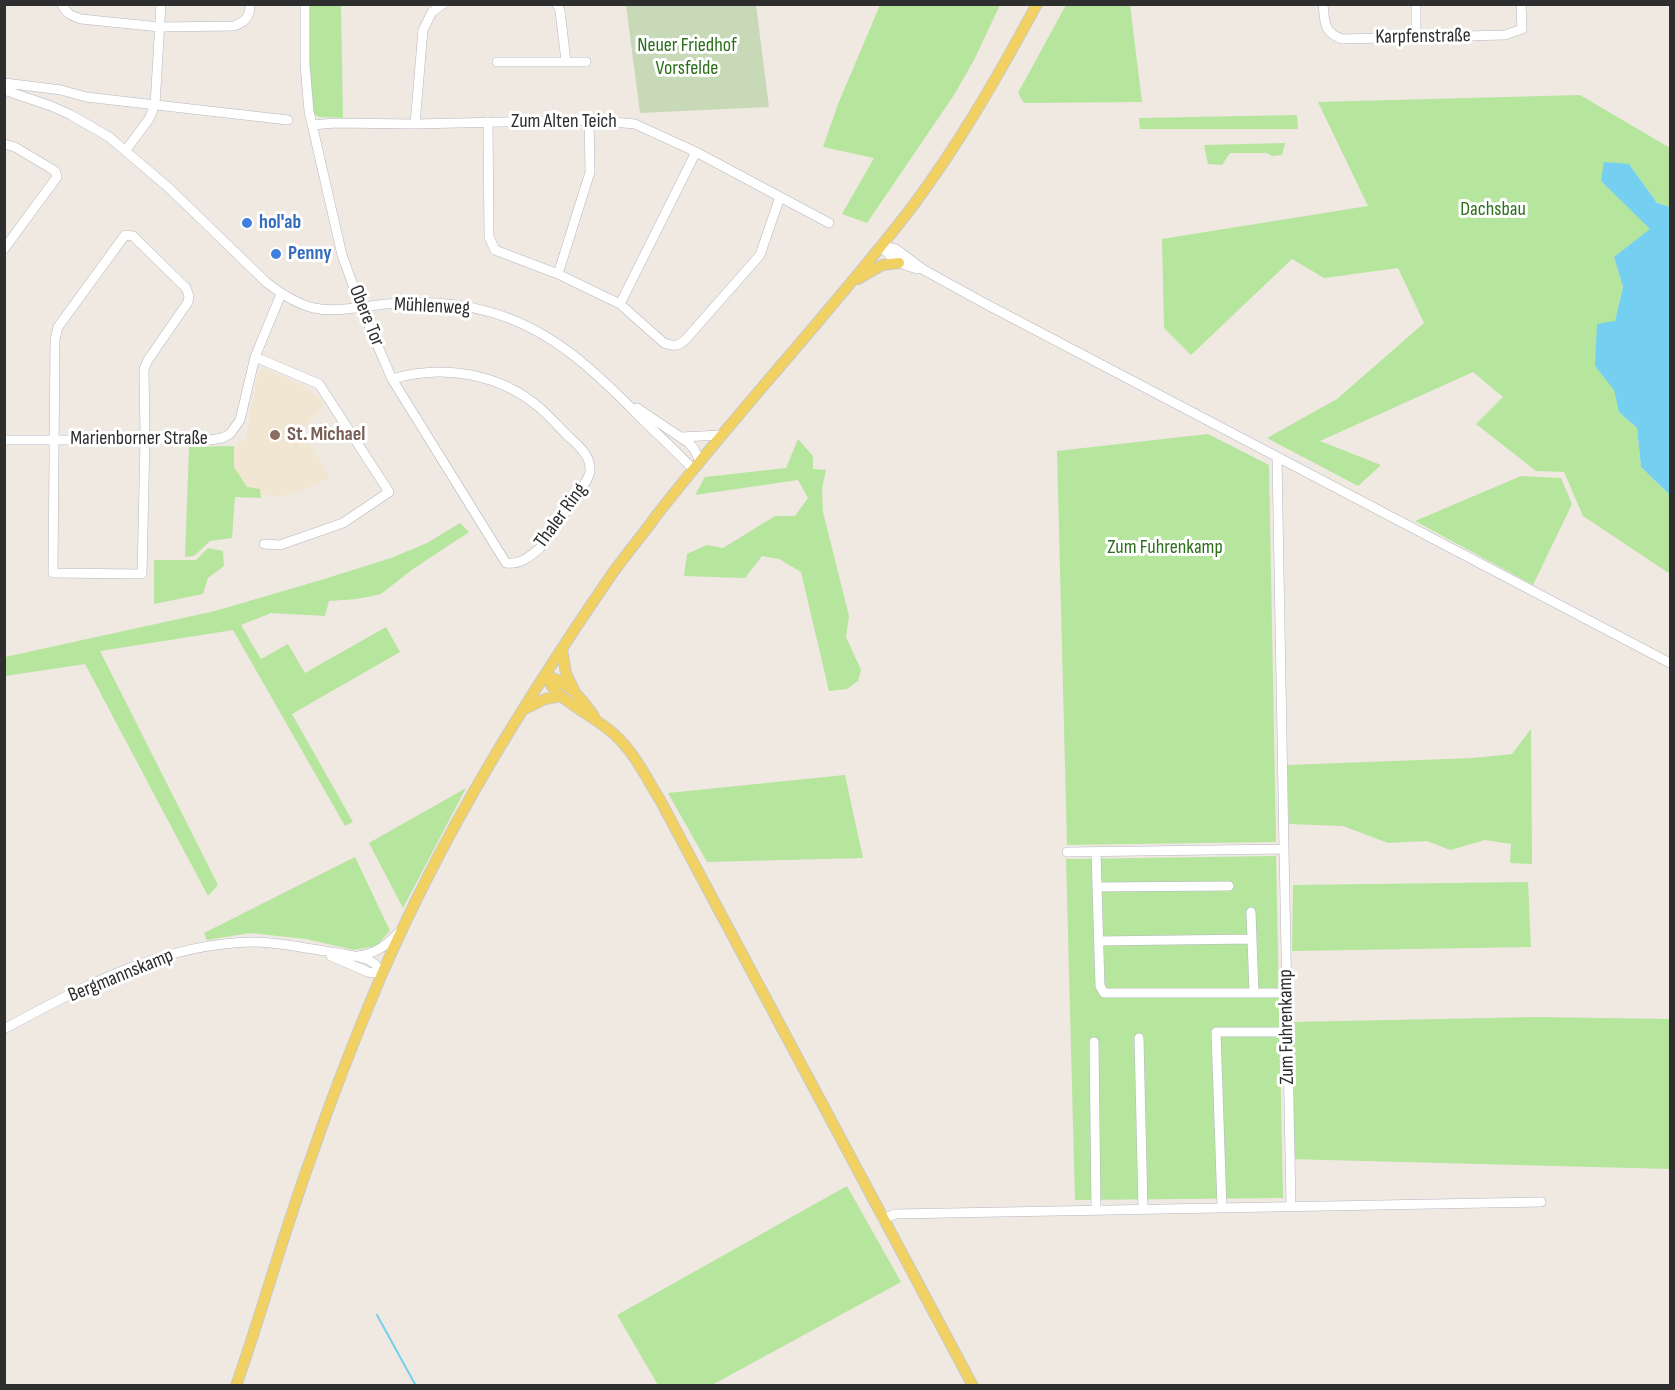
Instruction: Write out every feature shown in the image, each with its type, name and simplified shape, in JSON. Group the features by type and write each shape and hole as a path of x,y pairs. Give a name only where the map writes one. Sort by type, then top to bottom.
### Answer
{"main road":[{"path":"236,1386 311,1156 382,974 428,875 478,782 615,570 721,435 848,286 939,169 975,115 1037,4"},
{"path":"848,286 879,266 898,262"},
{"path":"562,649 567,674 575,693"},
{"path":"545,676 555,678 575,693 596,719"},
{"path":"545,676 551,687 561,696 618,737 660,800 973,1386"},
{"path":"523,710 545,699 561,696"}],"street":[{"path":"62,4 64,10 71,16 81,19 160,27 234,26 248,17 250,4"},
{"path":"126,150 149,119 155,105 161,4"},
{"name":"Obere Tor","path":"305,4 304,65 312,125 342,255 361,307 392,379 506,563"},
{"path":"415,124 423,30 432,12 443,4"},
{"path":"557,4 560,11 566,62"},
{"name":"Karpfenstraße","path":"1323,4 1328,32 1342,39 1505,34 1522,29 1521,4"},
{"path":"1416,4 1416,37"},
{"path":"497,62 586,62"},
{"path":"5,83 61,90 86,97 288,120"},
{"name":"Mühlenweg","path":"4,90 71,115 109,137 169,188 281,294 316,308 405,303 448,305 485,310 528,325 589,367 697,465"},
{"path":"558,274 591,172 590,120"},
{"name":"Zum Alten Teich","path":"312,125 590,120 634,124 696,152 829,223"},
{"path":"488,122 489,237 495,250 558,274 620,304 664,343 673,346 680,345 760,255 780,196"},
{"path":"4,144 15,147 55,171 57,177 4,249"},
{"path":"620,304 696,152"},
{"path":"125,235 133,236 186,288 189,296 188,302 144,369 142,574 53,573 54,439 55,339 58,327 125,235"},
{"path":"881,245 888,256 898,262 924,270"},
{"path":"881,245 896,249 924,270 1671,663"},
{"name":"Marienborner Straße","path":"4,440 210,440 230,434 240,420 255,357 281,294"},
{"path":"255,357 320,384 389,492 343,523 280,545 264,544"},
{"name":"Thaler Ring","path":"392,379 428,371 456,371 492,381 510,388 539,407 585,453 589,463 589,478 540,548 519,562 506,563"},
{"name":"Mühlenweg","path":"625,400 682,437 694,448 697,465"},
{"path":"682,437 721,435"},
{"name":"Zum Fuhrenkamp","path":"1277,457 1291,1206"},
{"path":"1067,852 1284,849"},
{"path":"1096,852 1100,986 1104,993 1287,993"},
{"path":"1097,887 1229,886"},
{"path":"1251,912 1254,993"},
{"name":"Bergmannskamp","path":"356,956 381,950 404,928"},
{"path":"1099,941 1252,939"},
{"name":"Bergmannskamp","path":"4,1029 96,982 141,963 200,947 254,942 282,944 356,956 375,964 382,974"},
{"name":"Bergmannskamp","path":"315,950 368,972 382,974"},
{"path":"1222,1208 1216,1032 1287,1032"},
{"path":"1139,1038 1143,1209"},
{"path":"1094,1042 1096,1210"},
{"path":"883,1219 895,1214 1542,1202"}],"shaded area":[{"name":"St. Michael","path":"264,369 304,386 326,404 301,430 330,478 296,493 279,496 261,494 260,489 247,488 234,467 234,447 246,439 258,373"}],"green space":[{"path":"305,5 341,5 343,118 319,117 309,111"},
{"name":"Neuer Friedhof Vorsfelde","path":"626,5 756,5 769,107 640,113"},
{"path":"880,5 1000,5 974,60 954,95 867,223 842,214 874,158 823,147 838,104"},
{"path":"1066,5 1130,5 1142,102 1024,103 1018,93"},
{"name":"Dachsbau","path":"1580,95 1670,148 1670,207 1657,203 1629,164 1601,181 1651,229 1614,257 1623,287 1615,321 1595,366 1615,390 1619,412 1637,428 1641,467 1670,495 1670,574 1583,516 1564,472 1536,471 1476,424 1503,397 1473,372 1320,441 1381,465 1358,486 1267,438 1337,399 1424,323 1398,268 1324,278 1292,259 1191,355 1164,328 1162,239 1368,206 1318,102"},
{"path":"1297,115 1298,129 1140,129 1139,118"},
{"path":"1285,143 1282,155 1230,153 1222,165 1208,164 1204,145"},
{"name":"Zum Fuhrenkamp","path":"1208,434 1269,465 1276,842 1067,845 1057,451"},
{"path":"798,439 813,456 813,469 826,470 822,489 823,512 849,616 846,637 861,670 858,681 847,689 829,691 801,572 779,559 762,556 745,578 684,576 687,554 707,545 723,548 775,516 795,516 808,498 798,480 695,495 705,477 786,468"},
{"path":"234,446 234,467 247,487 260,489 261,498 235,497 232,538 210,541 194,556 185,557 189,447"},
{"path":"1521,476 1561,478 1572,504 1533,585 1415,521"},
{"path":"460,523 469,532 413,569 381,594 329,601 325,616 271,613 241,625 261,659 288,644 305,673 386,627 400,652 292,714 353,822 345,826 233,630 100,651 218,885 208,896 85,664 5,676 5,657 215,611 321,580 391,558 427,543"},
{"path":"208,548 223,551 224,566 208,578 203,594 154,604 154,560 196,560"},
{"path":"1531,729 1532,864 1510,863 1511,844 1485,840 1450,850 1427,841 1388,843 1343,826 1289,824 1287,765 1473,758 1512,754"},
{"path":"845,775 863,858 707,862 668,793"},
{"path":"466,788 403,908 369,843"},
{"path":"1276,856 1283,1198 1075,1200 1066,859"},
{"path":"355,857 390,931 376,946 354,950 306,939 250,933 207,940 204,933"},
{"path":"1528,882 1531,947 1292,951 1293,885"},
{"path":"1536,1017 1670,1019 1670,1169 1288,1159 1292,1022"},
{"path":"847,1186 901,1282 712,1385 658,1385 617,1315"}],"water":[{"path":"1604,162 1629,164 1657,203 1670,207 1670,495 1641,467 1637,428 1619,412 1614,390 1595,366 1597,324 1615,321 1623,287 1614,257 1650,229 1601,181"}],"waterway":[{"path":"377,1315 416,1386"}],"place":[{"name":"hol'ab","path":"247,223"},
{"name":"Penny","path":"276,254"},
{"name":"St. Michael","path":"275,435"}]}
